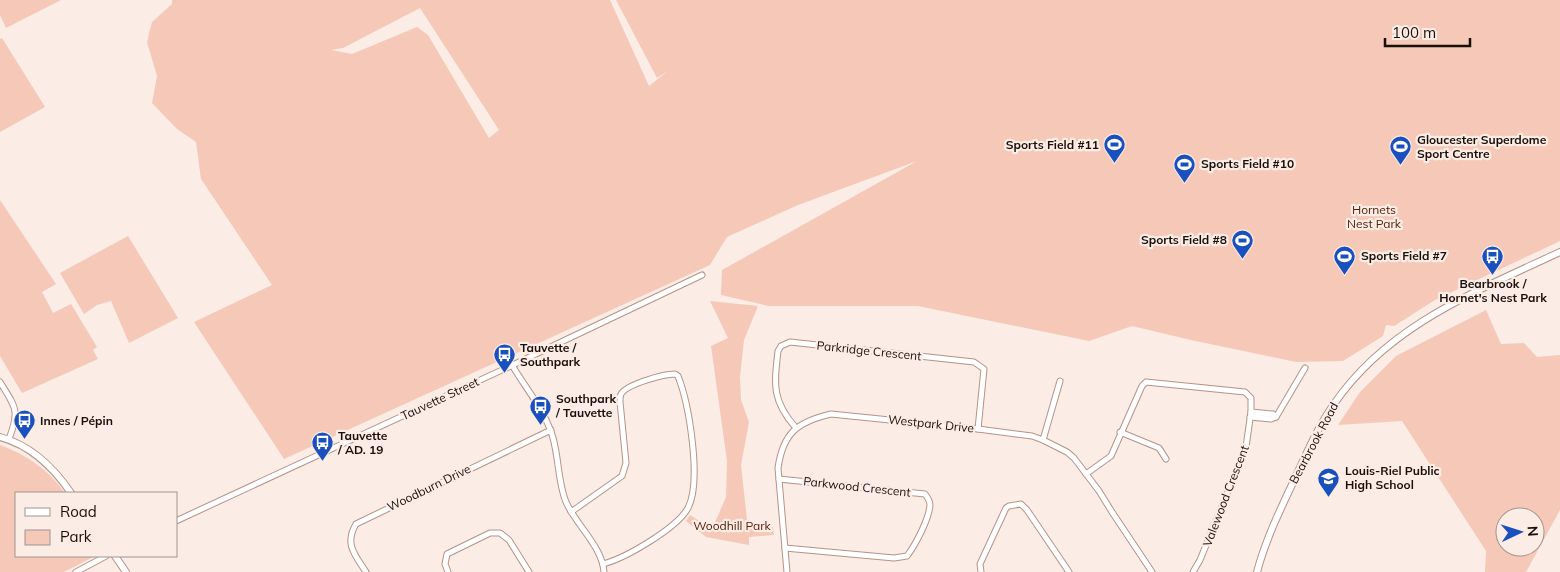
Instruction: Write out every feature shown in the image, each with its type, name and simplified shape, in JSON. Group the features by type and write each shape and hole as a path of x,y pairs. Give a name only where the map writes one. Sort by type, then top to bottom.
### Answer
{"street":[{"name":"Bearbrook Road","path":"1257,572 1260,558 1308,450 1333,404 1359,371 1388,344 1425,318 1456,300 1560,252"},
{"name":"Tauvette Street","path":"178,520 702,275"},
{"name":"Parkridge Crescent","path":"796,428 786,417 778,402 775,384 778,351 781,346 790,342 974,362 981,365 984,369 978,429"},
{"path":"512,365 548,420 565,499 571,512 598,553 604,572"},
{"path":"1086,474 1111,456 1120,432 1142,386 1146,382 1245,392 1251,398 1251,414 1273,414 1276,417 1305,368"},
{"path":"571,512 622,476 626,462 620,402 622,393 629,388 661,375 675,374 678,376 687,404 695,470 694,493 688,507 671,526 625,556 603,564"},
{"path":"1043,440 1060,381"},
{"path":"0,382 13,403 16,416 9,439"},
{"name":"Westpark Drive","path":"787,572 778,468 780,453 787,438 796,428 817,417 831,414 978,429 1032,436 1043,440 1067,452 1086,474 1152,572"},
{"name":"Valewood Crescent","path":"1193,572 1200,560 1246,447 1251,414"},
{"name":"Woodburn Drive","path":"366,572 354,553 350,541 352,530 356,524 551,430"},
{"path":"1120,432 1159,448 1166,459"},
{"path":"0,437 9,439 24,447 60,477 71,492"},
{"name":"Parkwood Crescent","path":"779,479 925,494 930,504 929,512 908,556 894,558 785,548"},
{"path":"981,572 980,564 1006,508 1021,504 1069,572"},
{"path":"448,572 445,564 447,554 490,533 500,533 509,540 529,572"},
{"path":"76,572 104,557"},
{"path":"116,557 126,572"}],"green space":[{"path":"0,0 61,0 6,28 0,15"},
{"name":"Hornets Nest Park","path":"172,0 610,0 649,86 669,70 657,78 616,0 1560,0 1560,241 1435,300 1394,326 1386,325 1383,336 1343,361 1296,362 1132,326 1089,341 918,306 769,306 721,295 722,270 917,161 798,205 727,237 710,265 284,459 194,322 272,285 201,179 196,142 177,129 152,103 157,76 147,42 152,22 172,4","holes":["420,8 499,130 489,138 428,35 417,27 352,54 331,50 343,48"]},
{"path":"2,38 45,107 0,132 0,39"},
{"path":"0,200 56,284 42,292 53,313 71,304 97,347 93,350 98,359 22,393 0,356"},
{"path":"128,236 178,318 129,343 111,301 97,305 84,314 60,273"},
{"name":"Woodhill Park","path":"710,301 758,306 744,340 740,377 741,400 749,422 741,465 748,529 773,527 774,535 749,537 749,545 706,537 686,521 690,515 712,529 726,497 727,461 711,346 728,338"},
{"path":"1486,310 1501,344 1524,343 1537,357 1560,355 1560,510 1545,537 1545,507 1495,507 1495,557 1534,557 1526,572 1485,572 1486,551 1402,421 1338,425 1360,392 1396,356"},
{"path":"0,445 19,453 37,464 52,477 64,492 15,492 15,557 93,557 64,572 0,572"}],"place":[{"name":"Sports Field #11","path":"1115,164"},
{"name":"Gloucester Superdome Sport Centre","path":"1401,166"},
{"name":"Sports Field #10","path":"1185,183"},
{"name":"Sports Field #8","path":"1243,259"},
{"name":"Sports Field #7","path":"1345,275"},
{"name":"Bearbrook / Hornet's Nest Park","path":"1493,276"},
{"name":"Tauvette / Southpark","path":"504,374"},
{"name":"Southpark / Tauvette","path":"540,425"},
{"name":"Innes / Pépin","path":"24,440"},
{"name":"Tauvette / AD. 19","path":"322,462"},
{"name":"Louis-Riel Public High School","path":"1329,497"}]}
